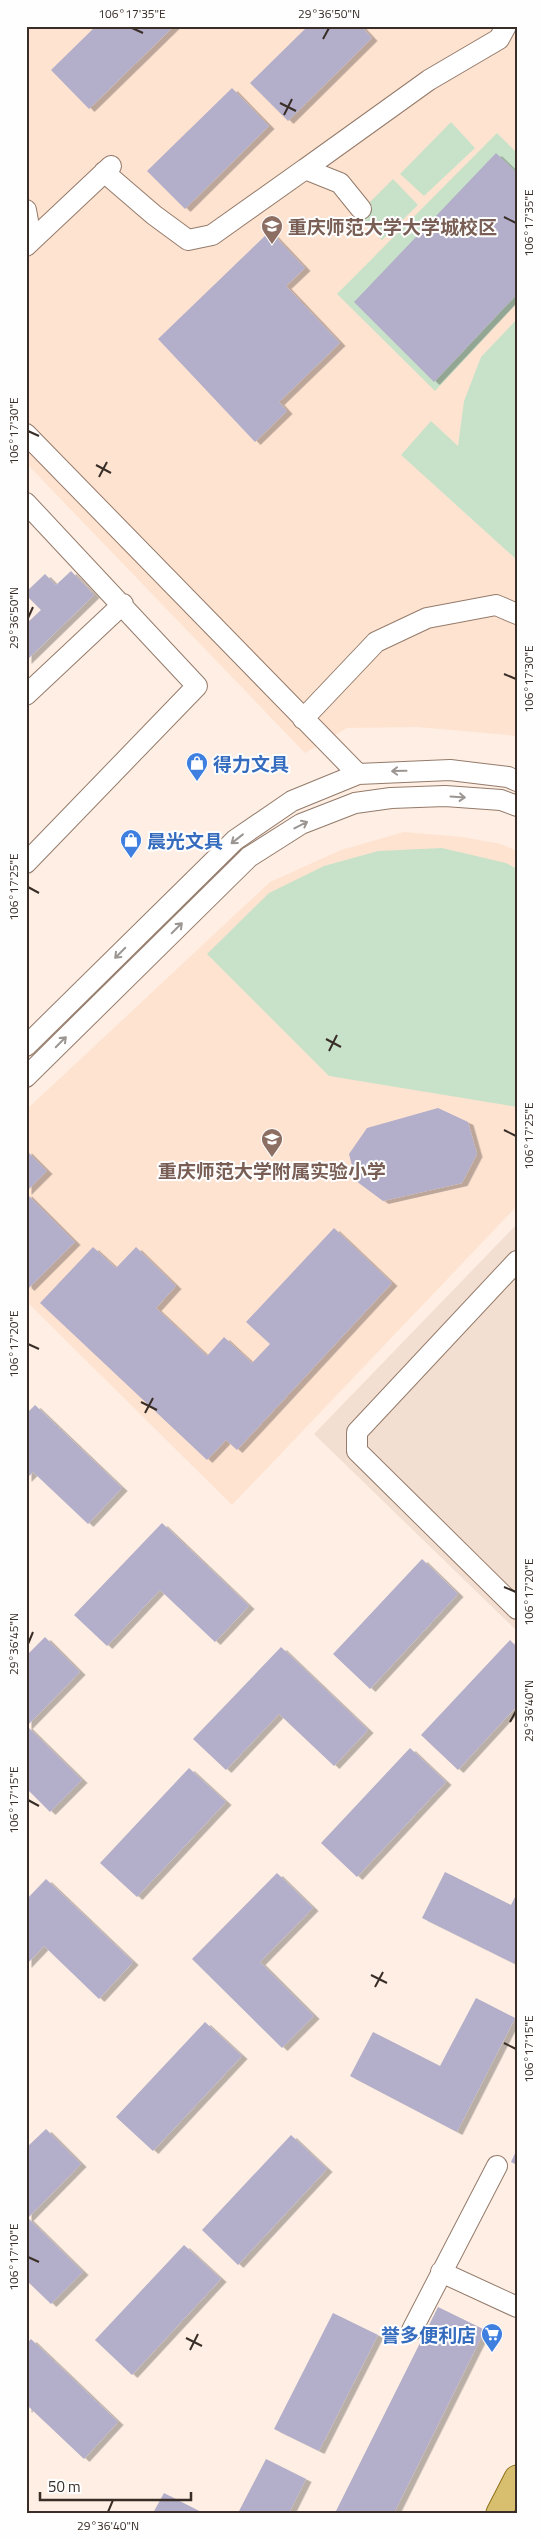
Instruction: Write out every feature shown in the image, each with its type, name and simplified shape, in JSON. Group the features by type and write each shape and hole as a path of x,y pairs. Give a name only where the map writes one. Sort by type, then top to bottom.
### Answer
{"main road":[{"path":"499,2513 517,2478"}],"street":[{"path":"26,246 107,169 154,216 188,240 212,235 429,80 499,39 506,26"},
{"path":"305,169 340,183 361,208"},
{"path":"26,210 28,221 26,228"},
{"path":"26,434 358,774"},
{"path":"26,863 197,686 123,604 30,516"},
{"path":"26,695 123,604"},
{"path":"303,719 376,642 427,618 496,605 517,614"},
{"path":"26,1046 235,840 292,801 358,774 450,770 508,777 517,780"},
{"path":"26,1077 249,857 301,824 355,803 391,798 445,796 501,800 517,806"},
{"path":"517,1261 357,1432 357,1451 517,1608"},
{"path":"412,2330 498,2166"},
{"path":"441,2272 517,2307"}],"shaded area":[{"name":"重庆师范大学大学城校区","path":"26,26 517,26 517,736 418,727 347,728 305,753 26,463"},
{"name":"重庆师范大学附属实验小学","path":"404,832 462,837 501,844 517,851 517,1206 232,1505 26,1301 26,1110 270,882 341,850"},
{"path":"517,1224 517,1631 314,1434"}],"green space":[{"path":"451,122 475,148 424,196 400,174"},
{"path":"497,133 517,153 517,303 435,391 337,294"},
{"path":"393,179 418,205 382,240 356,216"},
{"path":"517,319 517,560 401,455 431,421 458,446 464,401 481,357"},
{"path":"442,848 506,863 517,869 517,1107 329,1076 207,954 269,893 324,866 378,851"}],"building":[{"path":"96,26 174,26 89,109 51,70"},
{"path":"308,26 361,26 372,38 288,121 250,83"},
{"path":"232,88 269,126 185,209 147,171"},
{"path":"496,153 517,173 517,294 434,382 354,302"},
{"path":"270,231 305,268 286,286 340,343 279,402 287,411 255,442 158,339"},
{"path":"71,571 94,595 26,661 26,624 41,610 26,595 26,592 45,574 56,585"},
{"path":"438,1108 468,1122 477,1154 462,1183 383,1201 356,1181 349,1154 367,1128"},
{"path":"26,1150 47,1171 26,1192"},
{"path":"26,1193 75,1242 29,1288 26,1285"},
{"path":"334,1228 392,1283 237,1450 226,1440 207,1460 40,1303 93,1247 116,1268 136,1247 176,1286 156,1308 207,1356 224,1337 252,1363 270,1344 246,1322"},
{"path":"35,1405 122,1488 88,1524 33,1472 26,1479 26,1414"},
{"path":"162,1523 249,1606 215,1642 160,1590 107,1646 74,1615"},
{"path":"422,1559 458,1594 370,1689 333,1654"},
{"path":"45,1637 80,1672 27,1726 82,1780 50,1812 26,1788 26,1656"},
{"path":"510,1640 517,1647 517,1706 458,1770 421,1735"},
{"path":"281,1647 368,1730 334,1766 279,1714 226,1770 193,1739"},
{"path":"410,1748 446,1782 357,1877 321,1843"},
{"path":"189,1768 226,1802 137,1897 100,1863"},
{"path":"445,1872 511,1905 517,1893 517,1965 422,1918"},
{"path":"277,1873 313,1908 260,1962 314,2016 282,2048 192,1959"},
{"path":"46,1879 133,1962 99,1999 44,1946 26,1965 26,1900"},
{"path":"476,1998 515,2018 457,2132 350,2076 373,2032 440,2066"},
{"path":"205,2022 242,2056 153,2151 116,2117"},
{"path":"46,2129 81,2164 28,2218 83,2272 51,2304 26,2280 26,2148"},
{"path":"291,2135 327,2169 238,2265 202,2230"},
{"path":"517,2149 517,2165 511,2162"},
{"path":"184,2245 221,2279 132,2375 95,2340"},
{"path":"438,2307 485,2330 394,2513 335,2513"},
{"path":"333,2313 378,2335 319,2451 274,2429"},
{"path":"31,2339 118,2422 84,2459 29,2407 26,2410 26,2344"},
{"path":"266,2459 306,2479 289,2513 238,2513"},
{"path":"164,2493 203,2513 153,2513"}],"place":[{"name":"重庆师范大学大学城校区","path":"272,245"},
{"name":"得力文具","path":"197,782"},
{"name":"晨光文具","path":"131,859"},
{"name":"重庆师范大学附属实验小学","path":"272,1158"},
{"name":"誉多便利店","path":"492,2353"}]}
